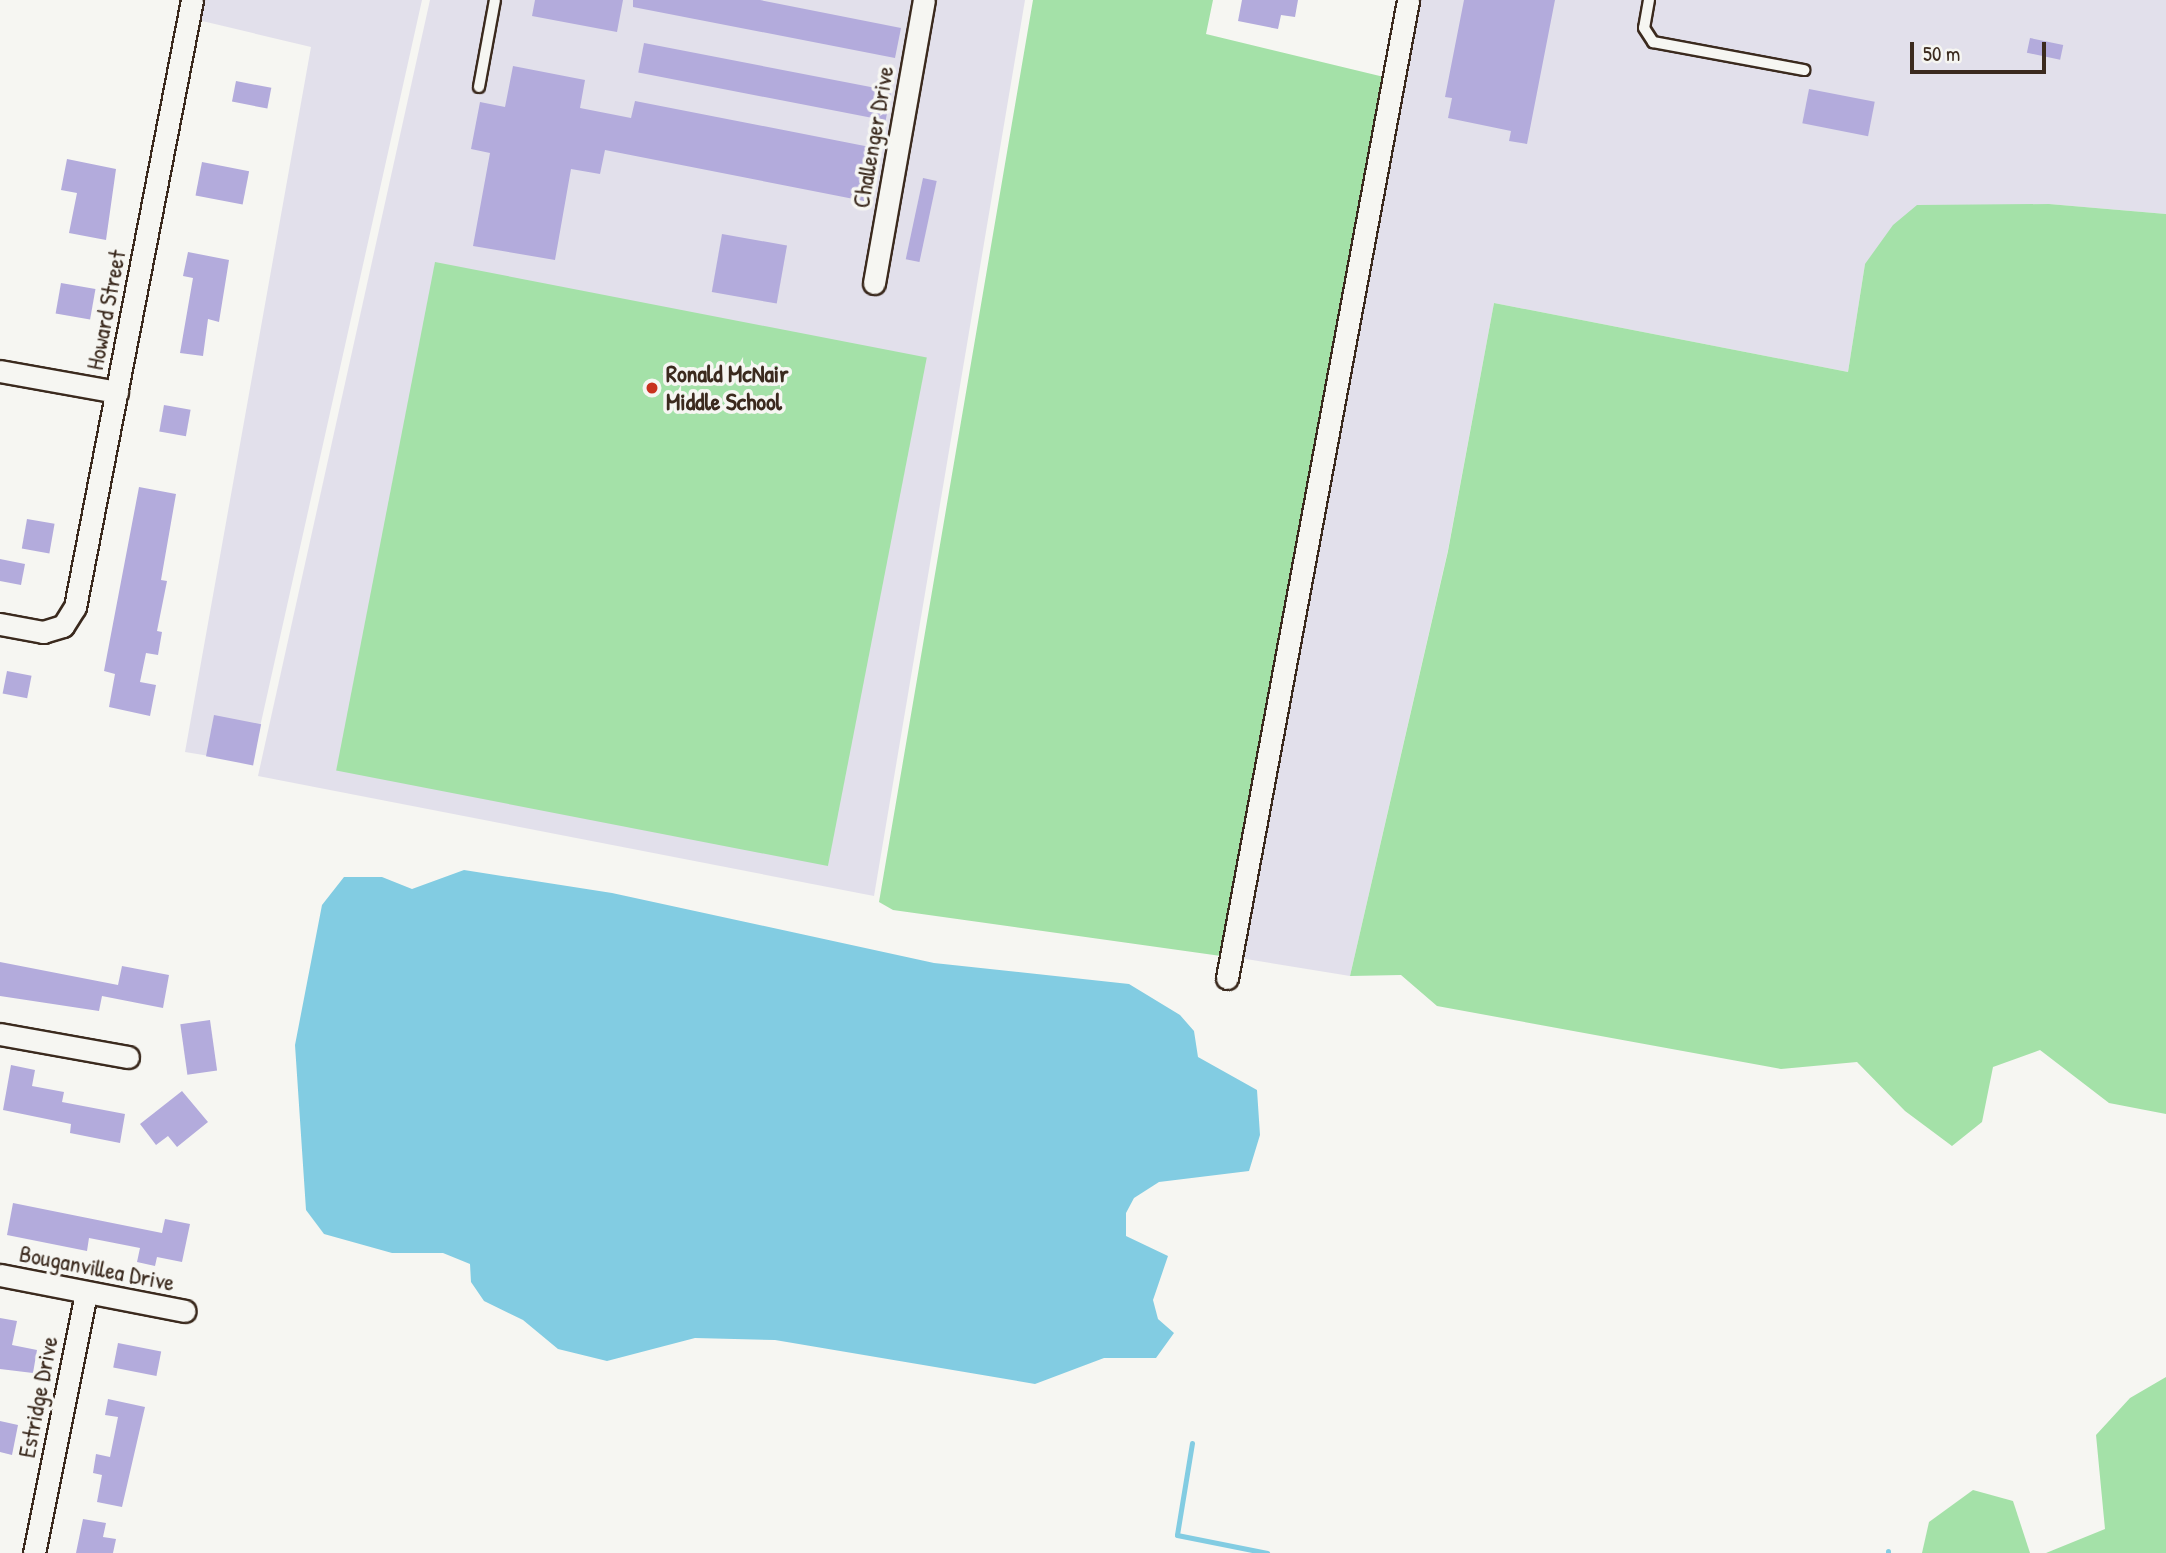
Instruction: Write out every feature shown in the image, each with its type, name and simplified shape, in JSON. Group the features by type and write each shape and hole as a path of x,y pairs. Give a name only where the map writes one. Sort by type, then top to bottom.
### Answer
{"street":[{"name":"Howard Street","path":"0,624 43,632 63,626 75,607 192,0"},
{"name":"Challenger Drive","path":"874,283 924,0"},
{"path":"1227,978 1408,0"},
{"path":"0,371 117,392"},
{"path":"0,1034 128,1057"},
{"name":"Bouganvillea Drive","path":"0,1275 185,1311"},
{"name":"Estridge Drive","path":"33,1553 86,1292"}],"lane":[{"path":"479,86 495,0"},
{"path":"1649,0 1644,28 1653,42 1804,71"}],"shaded area":[{"path":"202,0 422,0 252,763 185,752 311,47 198,20"},
{"name":"Ronald McNair Middle School","path":"430,0 1025,0 874,896 258,776"},
{"path":"1417,0 2166,0 2166,214 2049,204 1865,264 1848,372 1494,303 1448,550 1350,976 1240,958"}],"green space":[{"path":"1033,0 1213,0 1206,34 1384,77 1221,956 893,910 879,902"},
{"path":"2049,204 2166,214 2166,1114 2109,1103 2040,1050 1993,1067 1982,1122 1952,1146 1905,1111 1857,1062 1781,1069 1437,1006 1401,975 1350,976 1448,551 1494,303 1848,372 1865,264 1893,225 1917,205"},
{"path":"435,262 927,358 828,866 336,770"},
{"path":"2166,1377 2166,1553 2046,1553 2105,1529 2096,1435 2130,1398"},
{"path":"1973,1490 2013,1501 2030,1553 1922,1553 1929,1522"}],"water":[{"path":"464,870 612,893 934,963 1129,984 1180,1015 1194,1031 1198,1057 1257,1090 1260,1135 1249,1171 1159,1182 1134,1198 1126,1213 1126,1236 1168,1256 1153,1300 1158,1319 1174,1333 1156,1358 1104,1358 1035,1384 775,1340 695,1338 607,1361 558,1349 523,1320 484,1301 471,1282 470,1264 443,1253 392,1253 324,1234 306,1210 295,1045 322,905 344,877 382,877 412,889"}],"building":[{"path":"535,0 623,0 617,32 532,16"},
{"path":"633,0 760,0 901,28 895,58 633,7"},
{"path":"1242,0 1298,0 1295,17 1281,15 1278,29 1238,21"},
{"path":"1464,0 1555,0 1527,144 1509,141 1511,131 1448,118 1452,98 1445,97"},
{"path":"2030,38 2063,45 2060,60 2027,53"},
{"path":"644,43 891,91 886,121 638,72"},
{"path":"513,66 585,80 580,108 631,118 635,101 875,148 864,201 605,150 600,174 571,169 555,260 473,246 490,153 471,149 480,102 505,107"},
{"path":"236,81 271,88 267,108 232,102"},
{"path":"1809,89 1875,102 1868,136 1802,123"},
{"path":"67,159 116,169 106,240 69,233 77,193 61,190"},
{"path":"202,162 249,171 243,205 196,195"},
{"path":"923,178 937,181 919,262 906,259"},
{"path":"722,234 787,245 777,304 712,292"},
{"path":"188,252 229,260 219,322 208,319 203,356 180,353 193,278 183,276"},
{"path":"61,283 95,289 90,320 56,314"},
{"path":"164,405 191,410 186,436 159,432"},
{"path":"139,487 176,494 161,580 167,581 157,631 162,632 158,655 146,653 140,682 156,685 150,716 109,707 115,674 104,671"},
{"path":"27,519 55,524 49,553 22,549"},
{"path":"0,559 25,564 21,585 0,581"},
{"path":"7,671 32,676 27,698 3,694"},
{"path":"214,715 261,724 253,765 206,756"},
{"path":"0,962 118,985 122,966 169,975 163,1008 102,996 99,1011 0,996"},
{"path":"210,1020 217,1071 187,1075 180,1024"},
{"path":"11,1065 35,1070 32,1086 64,1092 62,1102 125,1114 120,1143 70,1133 71,1124 3,1110"},
{"path":"182,1091 208,1122 177,1147 168,1136 156,1145 140,1124"},
{"path":"13,1203 162,1233 165,1219 190,1224 182,1262 157,1257 155,1266 137,1262 140,1248 89,1238 87,1251 7,1235"},
{"path":"0,1318 17,1321 12,1345 37,1350 33,1373 0,1369"},
{"path":"118,1343 161,1351 156,1376 113,1368"},
{"path":"108,1399 145,1407 122,1507 97,1502 102,1475 93,1473 96,1454 110,1457 118,1417 105,1415"},
{"path":"0,1421 18,1425 12,1455 0,1452"},
{"path":"83,1519 106,1523 103,1537 116,1539 113,1553 76,1553"}],"waterway":[{"path":"1192,1443 1177,1535 1267,1553"}],"place":[{"name":"Ronald McNair Middle School","path":"652,388"}]}
